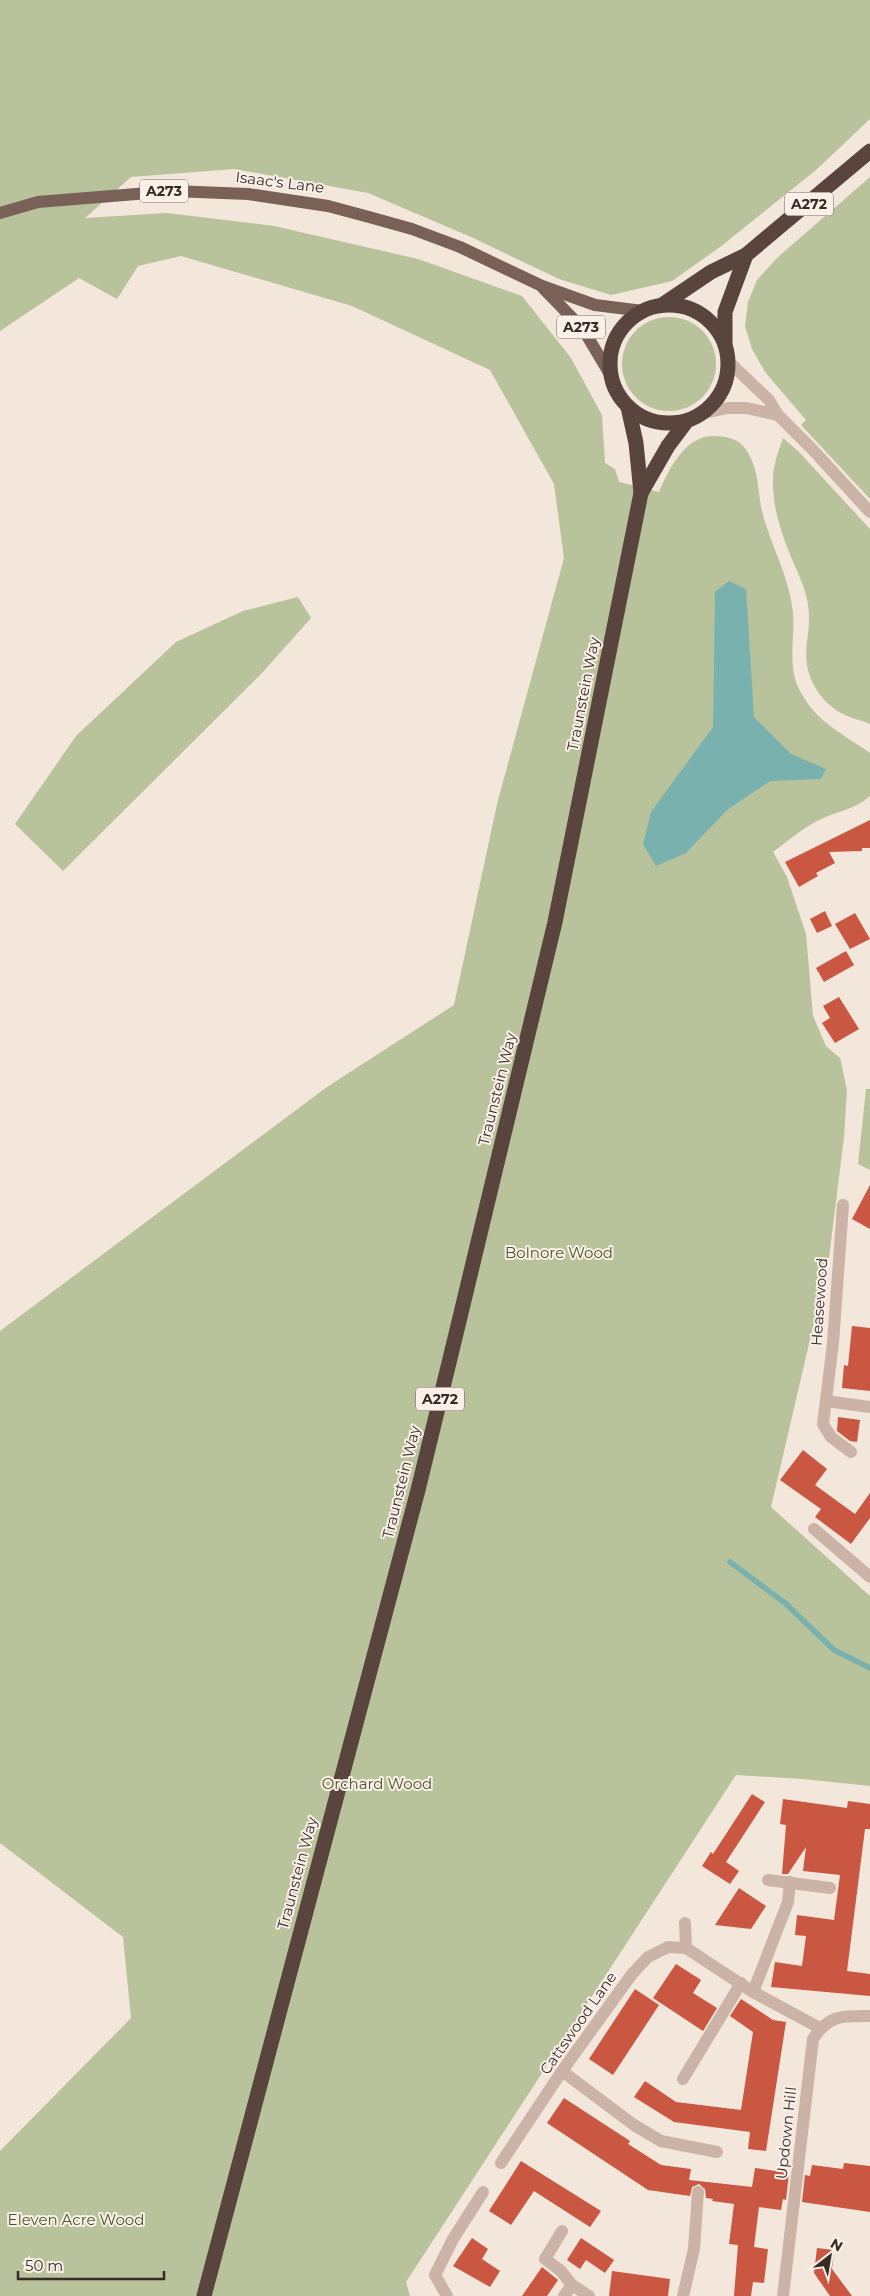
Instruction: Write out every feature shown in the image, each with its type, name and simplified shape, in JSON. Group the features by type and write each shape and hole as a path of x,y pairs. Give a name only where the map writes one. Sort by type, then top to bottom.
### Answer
{"highway":[{"name":"A272","path":"662,305 685,292 711,272 746,255 870,151"},
{"name":"A272","path":"725,343 725,312 746,255"},
{"path":"662,305 682,306 700,313 715,326 725,343 729,362 726,382 718,399 704,413 686,422 671,424 655,422 641,416 628,407 617,393 611,376 610,357 616,338 627,322 643,311 662,305"},
{"name":"Traunstein Way","path":"204,2296 418,1490 556,922 641,493 636,443 628,407"},
{"name":"Traunstein Way","path":"641,493 668,446 686,422"}],"main road":[{"name":"Isaac's Lane","path":"0,213 38,202 172,191 248,194 328,206 412,230 460,247 542,286 595,305 643,311"},
{"name":"Isaac's Lane","path":"542,286 583,329 611,376"}],"street":[{"path":"729,362 769,400 778,415 870,512"},
{"path":"704,413 728,408 746,408 778,415"},
{"name":"Heasewood","path":"843,1206 823,1424 831,1437 851,1452"},
{"path":"826,1401 870,1407"},
{"path":"814,1530 870,1577"},
{"path":"768,1880 830,1888"},
{"path":"754,1992 788,1902 790,1882"},
{"path":"685,1924 686,1948 754,1992 820,2028 829,2020 839,2017 870,2016"},
{"name":"Cattswood Lane","path":"501,2163 562,2071 632,1974 648,1957 668,1947 686,1948"},
{"path":"683,2080 741,1983"},
{"name":"Updown Hill","path":"783,2296 813,2039 820,2028"},
{"path":"562,2071 634,2125 660,2141 717,2152"},
{"path":"447,2296 435,2275 454,2239 483,2192"},
{"path":"683,2296 694,2249 698,2192"},
{"path":"562,2231 545,2259 561,2270 572,2286 589,2296"},
{"path":"564,2296 572,2286"}],"green space":[{"path":"0,0 870,0 870,119 816,170 720,247 672,281 611,295 559,279 471,237 368,193 234,169 131,177 85,218 167,213 274,226 418,259 522,296 571,358 602,415 605,463 615,469 619,482 659,492 679,455 694,442 703,437 713,436 726,437 738,441 744,447 753,463 763,515 785,576 791,600 793,613 792,653 796,682 807,702 822,719 870,753 870,796 853,807 815,822 773,852 787,877 806,934 813,1016 826,1046 840,1058 847,1090 844,1137 829,1258 771,1507 870,1596 870,1786 736,1775 406,2282 410,2296 0,2296 0,2151 131,2018 123,1937 0,1843 0,1331 327,1087 454,1005 497,804 564,558 554,484 490,370 352,306 181,256 138,266 117,299 79,278 0,331"},
{"path":"870,177 870,499 801,425 806,420 765,372 752,349 745,326 748,302 757,280 777,258"},
{"path":"669,317 687,320 702,331 713,346 716,364 713,382 702,397 687,408 669,411 651,408 636,397 625,382 622,364 625,346 636,331 651,320"},
{"path":"783,438 798,451 870,529 870,724 841,713 832,707 815,687 810,676 806,655 809,627 807,599 781,529 774,499 774,468"},
{"path":"298,597 311,618 262,673 63,871 15,824 76,736 176,642 243,611"},
{"path":"866,1089 870,1089 870,1170 858,1164"}],"water":[{"path":"729,581 746,589 754,717 791,754 826,769 821,779 770,781 727,810 686,853 656,866 643,844 651,812 713,727 715,592"}],"building":[{"path":"870,820 870,848 862,848 862,851 829,852 835,863 816,873 818,876 799,887 785,862"},
{"path":"825,911 832,926 817,933 810,919"},
{"path":"855,913 870,939 850,949 835,924"},
{"path":"846,951 854,965 824,982 816,968"},
{"path":"839,997 859,1029 835,1043 822,1023 830,1018 823,1006"},
{"path":"870,1185 870,1229 852,1219"},
{"path":"852,1326 870,1328 870,1391 842,1388 844,1365 848,1366"},
{"path":"838,1417 860,1420 857,1442 850,1441 837,1431"},
{"path":"803,1450 827,1469 815,1485 855,1514 870,1493 870,1518 851,1544 815,1517 821,1509 780,1480"},
{"path":"752,1794 765,1802 726,1862 739,1871 730,1884 702,1866 711,1852 713,1854"},
{"path":"783,1799 847,1808 848,1801 870,1804 870,1829 865,1829 847,1971 870,1974 870,1996 771,1987 775,1962 802,1966 806,1936 795,1935 797,1915 834,1920 840,1875 803,1871 806,1847 788,1874 782,1874 786,1825 780,1824"},
{"path":"739,1888 766,1906 751,1929 715,1925"},
{"path":"676,1964 701,1980 693,1993 717,2008 703,2031 653,1998"},
{"path":"635,1989 659,2005 613,2075 589,2059"},
{"path":"741,1999 773,2020 786,2022 766,2151 748,2149 750,2132 674,2122 634,2097 645,2081 676,2102 741,2110 753,2032 730,2016"},
{"path":"564,2098 630,2141 628,2144 661,2165 691,2169 689,2180 752,2187 755,2168 789,2173 786,2200 783,2199 781,2210 759,2207 754,2247 768,2249 764,2283 753,2282 751,2296 734,2296 738,2245 729,2244 734,2204 712,2201 713,2199 706,2198 705,2189 699,2184 692,2187 690,2196 648,2190 547,2123"},
{"path":"521,2161 601,2211 590,2227 534,2191 511,2225 489,2211"},
{"path":"844,2163 870,2166 870,2212 802,2202 805,2175 810,2176 812,2165 843,2169"},
{"path":"472,2238 488,2249 482,2259 500,2271 490,2287 453,2266"},
{"path":"581,2238 614,2260 605,2273 586,2260 580,2269 567,2260"},
{"path":"817,2248 834,2250 832,2269 852,2296 830,2296 814,2273"},
{"path":"542,2267 558,2280 547,2296 522,2296"},
{"path":"612,2271 670,2279 668,2296 609,2296"}],"waterway":[{"path":"730,1562 785,1603 834,1650 870,1668"}],"park label":[{"name":"Bolnore Wood","path":"559,1252"},
{"name":"Orchard Wood","path":"377,1783"},
{"name":"Eleven Acre Wood","path":"76,2219"}]}
